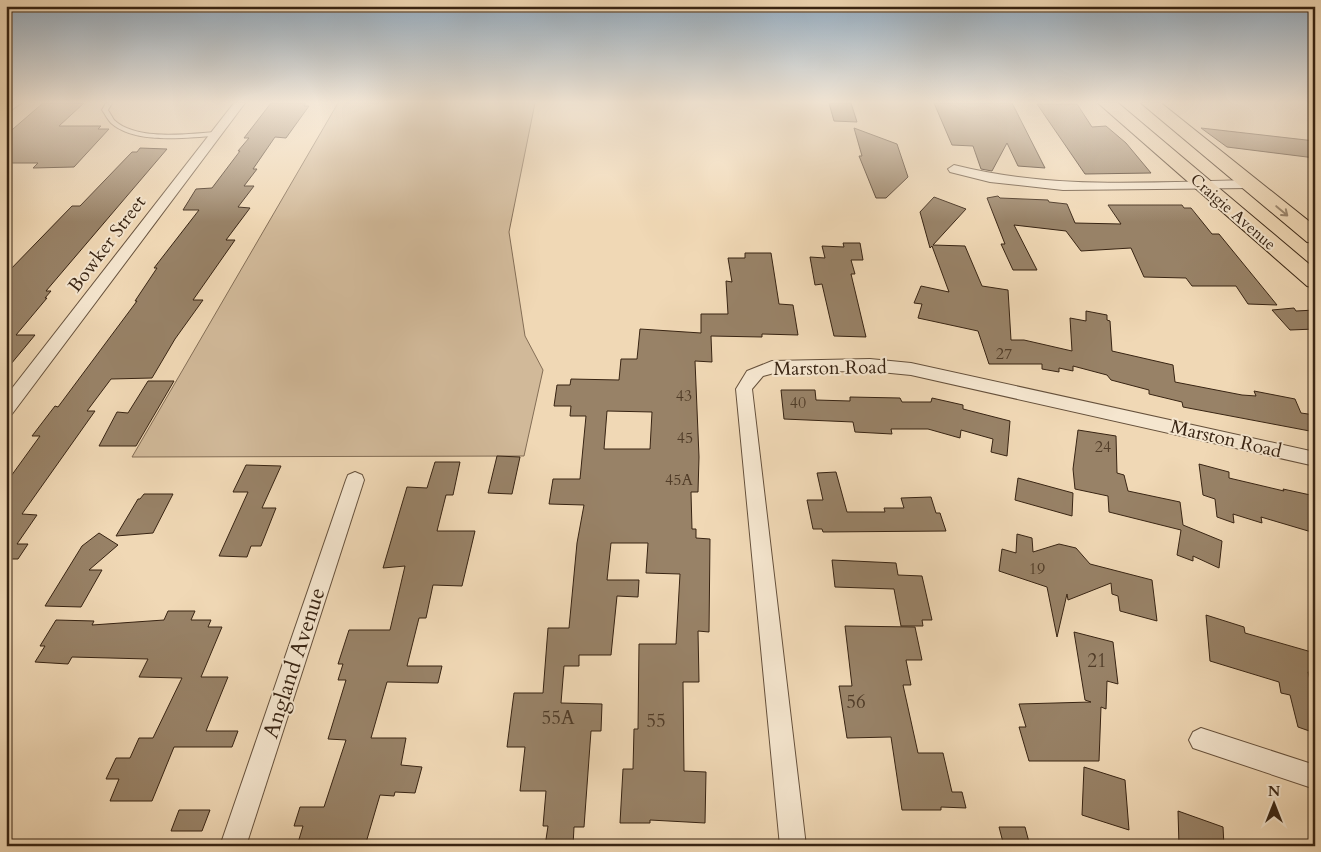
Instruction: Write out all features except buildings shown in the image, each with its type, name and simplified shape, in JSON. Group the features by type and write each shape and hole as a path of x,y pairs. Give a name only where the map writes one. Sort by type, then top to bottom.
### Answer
{"highway":[{"name":"Craigie Avenue","path":"1153,143 1315,281"},
{"name":"Craigie Avenue","path":"1199,143 1315,237"}],"street":[{"name":"Bowker Street","path":"6,409 209,143"},
{"path":"954,169 984,179 1051,185 1250,184"},
{"name":"Marston Road","path":"793,846 744,389 750,376 766,368 778,366 870,365 911,369 1315,459"},
{"name":"Angland Avenue","path":"233,846 355,480"},
{"path":"1201,740 1315,776"}],"shaded area":[{"path":"315,143 527,143 509,232 525,336 543,370 524,456 132,457"}]}
